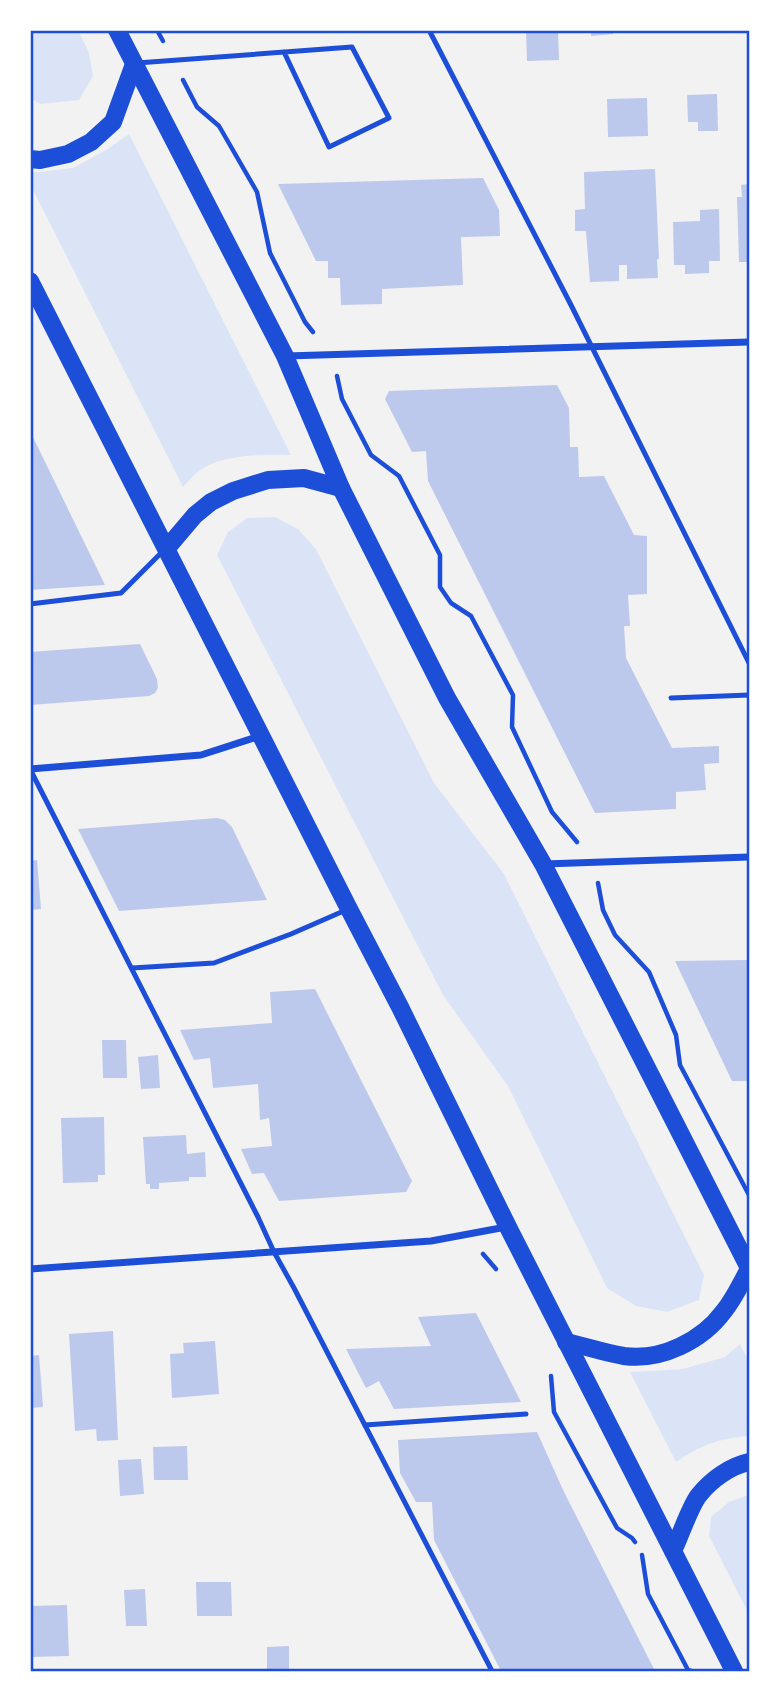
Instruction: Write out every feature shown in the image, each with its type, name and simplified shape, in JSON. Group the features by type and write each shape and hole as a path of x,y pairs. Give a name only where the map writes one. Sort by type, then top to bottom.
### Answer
{"main road":[{"path":"117,30 285,356 341,488 447,698 543,864 749,1269 725,1311 709,1328 676,1348 654,1354 626,1356 566,1342"},
{"path":"30,159 40,160 68,154 91,142 113,122 134,64"},
{"path":"30,281 734,1671"},
{"path":"167,548 195,515 211,502 233,491 268,480 304,478 341,488"},
{"path":"673,1551 697,1497 717,1477 749,1462"}],"street":[{"path":"285,356 749,342"},
{"path":"30,769 201,755 261,736"},
{"path":"543,864 749,857"},
{"path":"30,1269 445,1239 508,1227"}],"lane":[{"path":"429,30 592,347 749,663"},
{"path":"134,64 284,52 352,47 389,118 330,147 284,52"},
{"path":"30,604 121,593 167,548"},
{"path":"671,698 749,695"},
{"path":"30,769 274,1252 492,1671"},
{"path":"131,968 214,963 349,909"},
{"path":"365,1425 526,1414"}],"path":[{"path":"157,30 197,107 219,126 257,192 270,253 305,322 332,355 342,399 371,455 399,476 440,555 440,587 451,603 471,616 513,695 512,727 552,812 590,856 596,869 603,911 615,935 649,972 676,1035 680,1065 749,1195"},
{"path":"445,1239 484,1255 499,1272"},
{"path":"549,1370 554,1412 617,1528 637,1545"},
{"path":"642,1552 648,1594 688,1670 691,1671"}],"shaded area":[{"path":"30,30 78,30 89,53 93,76 79,100 41,104 30,98"},
{"path":"129,134 291,455 256,455 219,461 199,471 183,487 30,184 30,173 73,168"},
{"path":"275,517 298,529 316,549 434,783 504,874 704,1275 699,1300 667,1312 636,1306 607,1288 508,1086 443,995 217,555 228,532 247,518"},
{"path":"740,1344 749,1362 749,1436 711,1443 676,1462 630,1372 683,1369 725,1357"},
{"path":"749,1496 749,1614 709,1536 711,1517 729,1502"}],"building":[{"path":"526,30 558,30 559,60 527,61"},
{"path":"591,30 613,30 613,34 591,36"},
{"path":"717,94 718,131 698,131 698,122 688,122 687,95"},
{"path":"647,98 648,136 608,137 607,99"},
{"path":"655,169 658,278 627,279 627,265 619,265 619,281 590,282 586,231 575,231 575,210 585,209 584,172"},
{"path":"483,178 499,210 500,236 461,237 463,285 382,289 382,304 341,305 340,278 328,278 328,261 316,261 278,184"},
{"path":"749,184 749,262 739,262 737,197 742,197 741,185"},
{"path":"719,209 720,261 709,261 709,273 685,274 685,265 674,265 673,222 700,221 700,210"},
{"path":"557,385 569,408 570,447 578,447 579,477 604,476 634,535 647,536 647,594 628,595 630,626 624,626 626,658 672,748 719,746 719,763 704,764 706,790 676,792 676,809 595,813 428,481 426,451 412,452 385,399 389,391"},
{"path":"30,431 105,585 30,590"},
{"path":"140,644 157,679 158,688 155,693 149,696 30,705 30,652"},
{"path":"217,818 225,820 232,827 267,900 119,911 78,829"},
{"path":"37,860 41,909 30,910 30,861"},
{"path":"749,960 749,1081 732,1081 675,961"},
{"path":"315,989 412,1181 406,1192 279,1201 264,1173 252,1174 241,1149 272,1146 269,1118 260,1120 258,1084 213,1088 210,1058 194,1060 180,1030 272,1023 270,992"},
{"path":"102,1040 126,1040 127,1078 103,1078"},
{"path":"158,1055 160,1088 141,1089 138,1057"},
{"path":"104,1117 105,1175 98,1175 98,1182 63,1183 61,1118"},
{"path":"186,1135 187,1154 205,1152 206,1177 189,1177 189,1181 159,1183 159,1189 150,1189 150,1184 146,1184 143,1137"},
{"path":"476,1313 521,1402 394,1409 379,1381 366,1388 346,1349 431,1346 418,1317"},
{"path":"113,1331 118,1440 97,1441 96,1429 75,1431 69,1334"},
{"path":"215,1341 219,1394 172,1398 170,1354 184,1353 183,1343"},
{"path":"39,1355 43,1407 30,1408 30,1356"},
{"path":"537,1432 564,1492 655,1671 501,1671 434,1540 432,1502 416,1502 400,1473 398,1440"},
{"path":"187,1446 188,1480 154,1480 153,1447"},
{"path":"141,1459 144,1494 120,1496 118,1460"},
{"path":"196,1582 231,1582 232,1616 197,1616"},
{"path":"145,1589 147,1626 126,1626 124,1590"},
{"path":"67,1605 69,1656 31,1657 30,1606"},
{"path":"289,1646 289,1671 267,1671 267,1647"}]}
